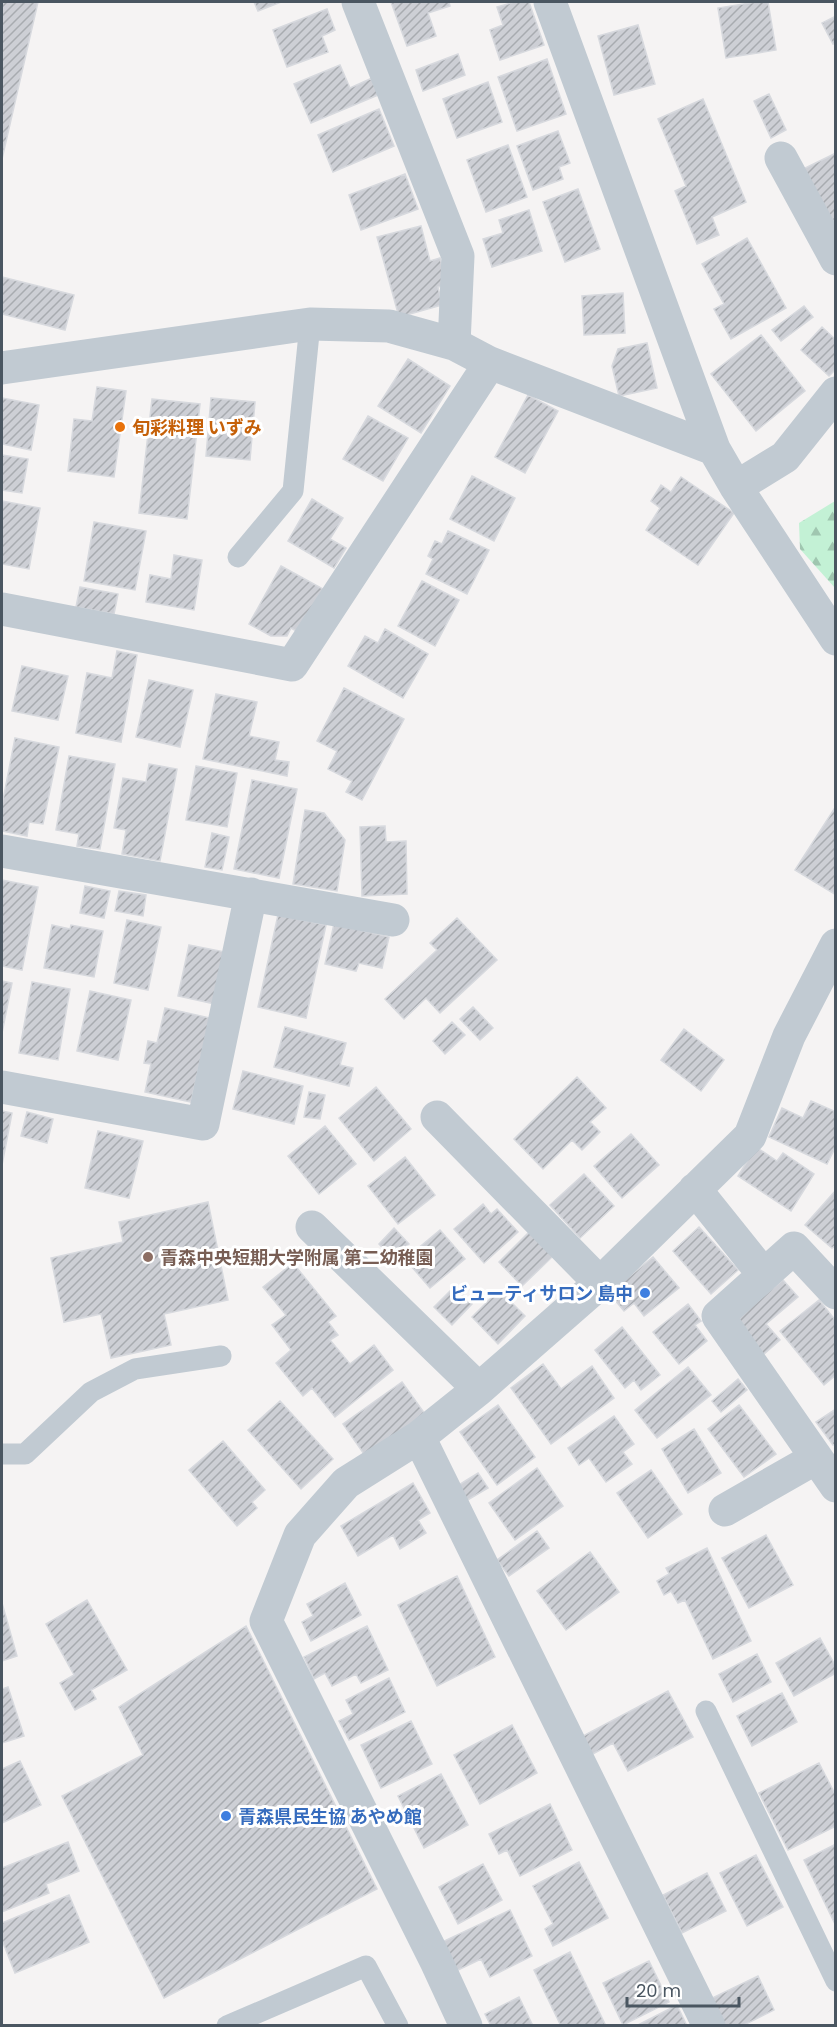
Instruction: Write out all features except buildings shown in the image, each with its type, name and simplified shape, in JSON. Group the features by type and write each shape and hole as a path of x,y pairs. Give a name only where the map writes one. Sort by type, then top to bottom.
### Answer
{"street":[{"path":"358,2 458,256 454,344"},
{"path":"550,2 714,449 736,487 836,639"},
{"path":"781,158 836,259"},
{"path":"2,369 310,324 389,326 454,344 490,363 714,449"},
{"path":"2,609 292,665 490,363"},
{"path":"736,487 785,457 836,393"},
{"path":"2,851 393,920"},
{"path":"2,1088 202,1124 250,894"},
{"path":"466,2025 266,1622 300,1535 346,1483 419,1437 479,1389 600,1283 750,1136 789,1036 836,945"},
{"path":"437,1117 600,1283"},
{"path":"695,1189 764,1275"},
{"path":"312,1227 479,1389"},
{"path":"836,1293 794,1248 718,1316 836,1486"},
{"path":"419,1437 709,2025"},
{"path":"725,1510 816,1458"}],"lane":[{"path":"238,557 293,491 310,324"},
{"path":"2,1454 26,1454 91,1392 135,1369 221,1356"},
{"path":"706,1711 836,1981"},
{"path":"228,2025 366,1966 398,2025"}],"green space":[{"path":"835,501 835,588 800,549 799,523"}],"place":[{"name":"旬彩料理 いずみ","path":"120,427"},
{"name":"青森中央短期大学附属 第二幼稚園","path":"148,1257"},
{"name":"ビューティサロン 島中","path":"645,1293"},
{"name":"青森県民生協 あやめ館","path":"226,1816"}]}
